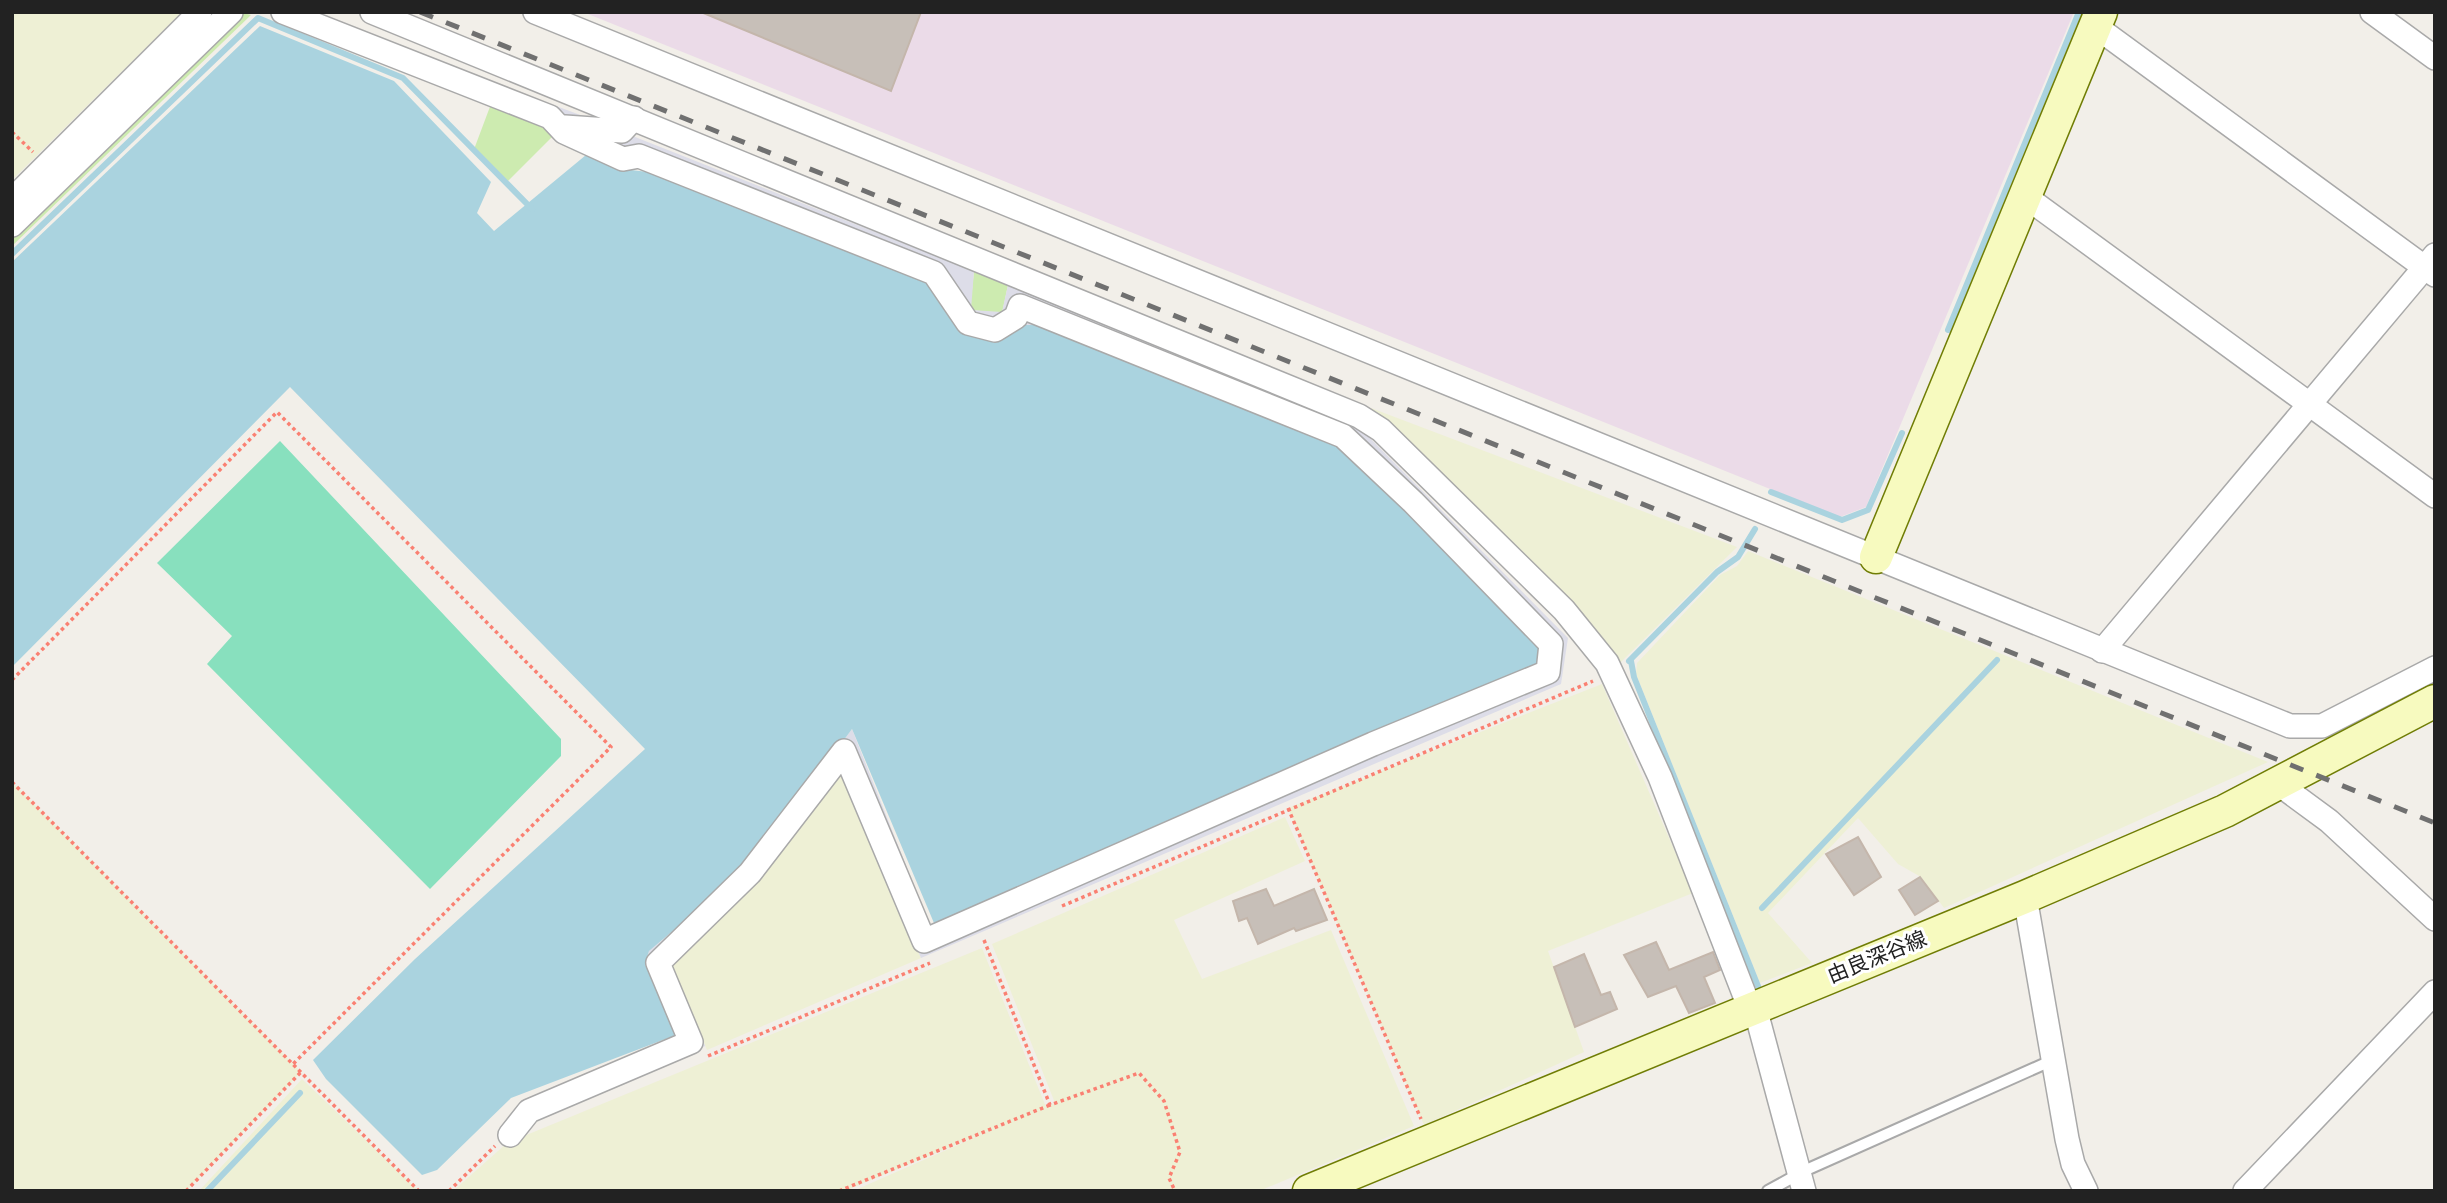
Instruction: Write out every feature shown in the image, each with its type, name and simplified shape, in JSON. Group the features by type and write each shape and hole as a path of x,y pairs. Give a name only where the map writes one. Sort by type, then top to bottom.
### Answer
{"main road":[{"path":"1876,557 2098,19"},
{"name":"由良深谷線","path":"1309,1191 2025,897 2225,811 2435,701"}],"street":[{"path":"12,200 200,12"},
{"path":"12,225 231,12"},
{"path":"283,12 550,117 564,132 623,159 639,156 934,273 968,323 995,330 1016,317 1020,306 1343,436 1413,502 1551,644 1548,672 1373,744 925,941 844,751 750,873 657,963 691,1042 529,1111 510,1135"},
{"path":"372,12 1359,415 1381,430 1564,610 1607,663 1660,777 1753,1008 1801,1182"},
{"path":"535,12 2290,726 2322,726 2435,668"},
{"path":"2372,12 2435,58"},
{"path":"2098,19 2431,266 2309,403 2102,651"},
{"path":"559,127 622,131 634,118"},
{"path":"2026,197 2435,496"},
{"path":"2276,782 2329,821 2435,919"},
{"path":"2025,897 2067,1139 2073,1164 2086,1191"},
{"path":"2245,1191 2435,992"}],"lane":[{"path":"1768,1191 1801,1182 2053,1060"}],"path":[{"path":"12,680 278,412 611,747 293,1064"},
{"path":"1060,907 1289,808 1612,674"},
{"path":"12,782 419,1191"},
{"path":"1289,808 1430,1140"},
{"path":"972,946 985,940 1050,1105"},
{"path":"702,1059 933,962"},
{"path":"186,1191 301,1073"},
{"path":"839,1191 1050,1105 1139,1073 1164,1101 1180,1152 1169,1178 1175,1191"},
{"path":"449,1191 469,1168 510,1135"}],"shaded area":[{"path":"305,12 615,128 611,138 624,143 630,135 974,271 971,310 1002,312 1008,285 1329,413 1363,431 1568,638 1561,684 921,958 843,768 671,963 705,1046 531,1117 527,1106 675,1035 645,964 649,951 752,864 852,729 930,926 1542,668 1005,335 647,163 561,143 553,136 553,127"},
{"path":"583,12 2074,12 1866,507 1840,517"}],"green space":[{"path":"12,12 182,12 12,180"},
{"path":"240,12 251,15 12,246 12,233"},
{"path":"491,104 553,127 553,136 507,182 473,152"},
{"path":"974,271 1008,285 1002,313 970,310"},
{"path":"1371,408 1737,547 1619,664 1371,413"},
{"path":"280,441 561,739 561,756 430,889 207,664 232,636 157,563"},
{"path":"1748,551 2268,762 1944,908 1921,877 1898,864 1858,818 1768,913 1812,963 1760,983 1636,674 1637,663 1720,575 1737,566"},
{"path":"1602,684 1693,893 1548,951 1584,1052 1424,1125 1288,808"},
{"path":"842,767 921,958 707,1050 671,963"},
{"path":"12,782 301,1072 186,1191 12,1191"},
{"path":"1285,817 1305,861 1174,920 1202,979 1331,930 1414,1126 1259,1191 853,1191 1010,1122 845,1191 453,1191 507,1143 982,948 1046,1107 1055,1103 992,944"},
{"path":"302,1079 419,1191 199,1191"}],"water":[{"path":"260,26 394,81 491,182 477,213 494,231 586,155 622,169 657,173 931,279 963,325 1005,335 1024,325 1051,325 1341,443 1545,644 1542,668 934,923 852,729 752,864 649,951 645,964 676,1035 511,1098 437,1170 422,1175 326,1079 313,1060 415,959 645,749 290,387 12,667 12,262"}],"building":[{"path":"701,12 921,12 891,91"},
{"path":"1858,837 1881,877 1854,895 1826,854"},
{"path":"1920,877 1938,901 1915,915 1899,890"},
{"path":"1266,889 1274,906 1314,889 1327,920 1296,931 1294,928 1258,944 1247,918 1239,921 1233,901"},
{"path":"1656,942 1669,970 1713,952 1720,970 1704,977 1715,1003 1689,1013 1676,986 1648,997 1624,955"},
{"path":"1584,954 1601,995 1610,992 1617,1009 1575,1027 1554,967"}],"waterway":[{"path":"1948,330 2079,12"},
{"path":"12,254 258,18 403,78 532,209"},
{"path":"1771,492 1842,520 1868,510 1902,433"},
{"path":"1629,661 1717,572 1738,557 1755,529"},
{"path":"1762,908 1997,660"},
{"path":"1631,661 1634,677 1758,986"},
{"path":"207,1191 300,1093"}],"railway":[{"path":"420,12 2435,823"}]}
